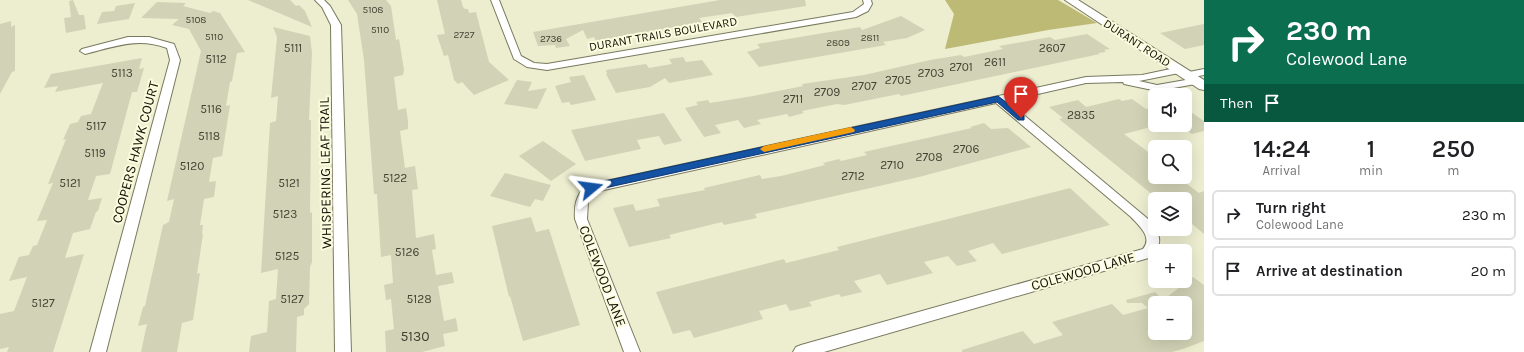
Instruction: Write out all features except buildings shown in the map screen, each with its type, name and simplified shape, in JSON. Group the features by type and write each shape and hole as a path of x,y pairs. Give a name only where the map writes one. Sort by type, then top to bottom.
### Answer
{"street":[{"name":"WHISPERING LEAF TRAIL","path":"319,0 326,6 336,25 343,352"},
{"name":"DURANT TRAILS BOULEVARD","path":"495,0 517,57 524,63 535,67 547,67 856,14 865,9 868,4 867,0"},
{"name":"DURANT ROAD","path":"1070,0 1195,77"},
{"name":"COOPERS HAWK COURT","path":"85,51 130,39 155,39 171,46 175,60 98,352"},
{"name":"COLEWOOD LANE","path":"1119,80 1157,88 1195,77"},
{"name":"COLEWOOD LANE","path":"632,352 581,219 581,200 585,193 591,188 1086,80 1195,77"},
{"name":"COLEWOOD LANE","path":"801,352 1147,253 1152,249 1154,239 1151,232 1135,214 998,99"}],"shaded area":[{"path":"945,0 1058,0 1097,23 1048,30 945,49 954,14"}],"slow traffic":[{"path":"764,149 851,130"}],"route":[{"path":"591,188 603,184 998,99 1021,118"}]}
